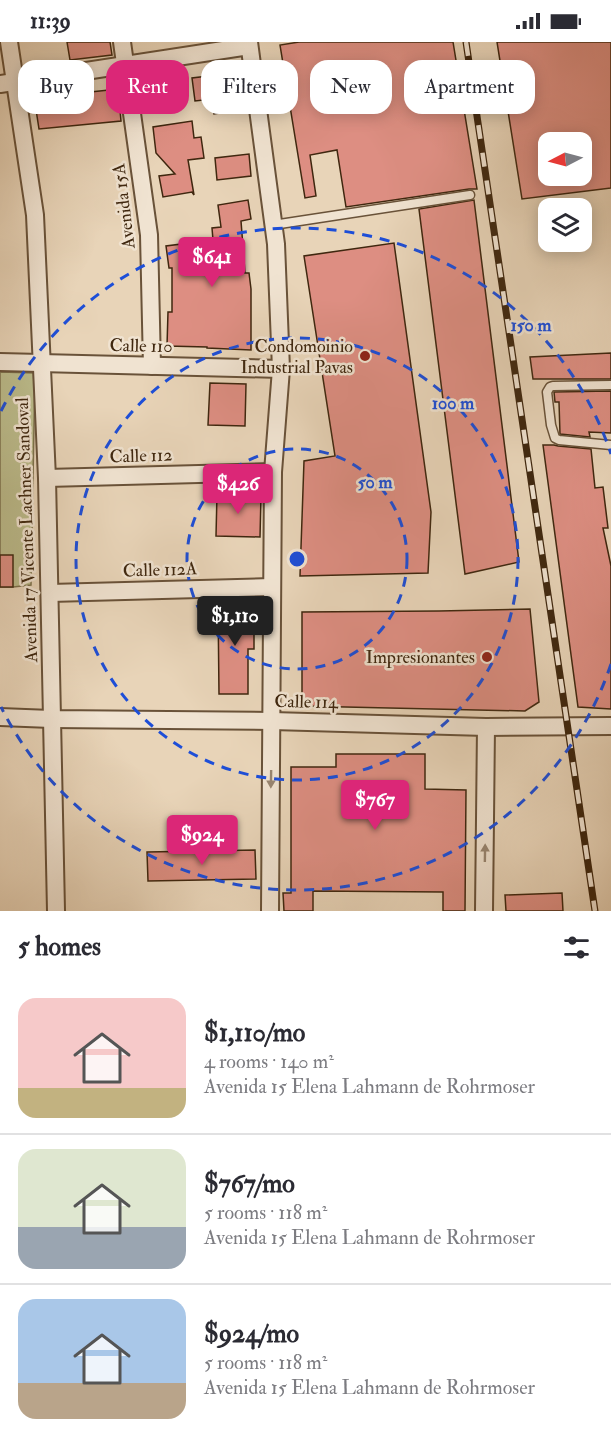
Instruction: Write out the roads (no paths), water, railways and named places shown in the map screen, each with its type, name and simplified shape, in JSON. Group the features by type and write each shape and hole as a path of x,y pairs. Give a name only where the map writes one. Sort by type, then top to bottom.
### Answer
{"street":[{"name":"Avenida 17 Vicente Lachner Sandoval","path":"9,42 8,83 35,215 47,478 56,911"},
{"name":"Avenida 15A","path":"122,42 124,60"},
{"path":"155,60 249,44 276,244 281,369 273,472 270,911"},
{"path":"8,83 106,68"},
{"name":"Avenida 15A","path":"132,114 149,235 152,366"},
{"name":"Calle 110","path":"0,362 281,369"},
{"name":"Calle 112","path":"47,478 273,472"},
{"name":"Calle 112A","path":"50,593 272,587"},
{"name":"Calle 114","path":"0,717 486,727 611,726"},
{"path":"484,911 486,727"}],"lane":[{"path":"273,225 470,195"},
{"path":"611,385 553,386 549,387 547,392 555,438 611,445"}],"railway":[{"path":"466,42 595,911"}],"place":[{"name":"Condomoinio Industrial Pavas","path":"365,356"},
{"name":"Impresionantes","path":"487,657"}]}
